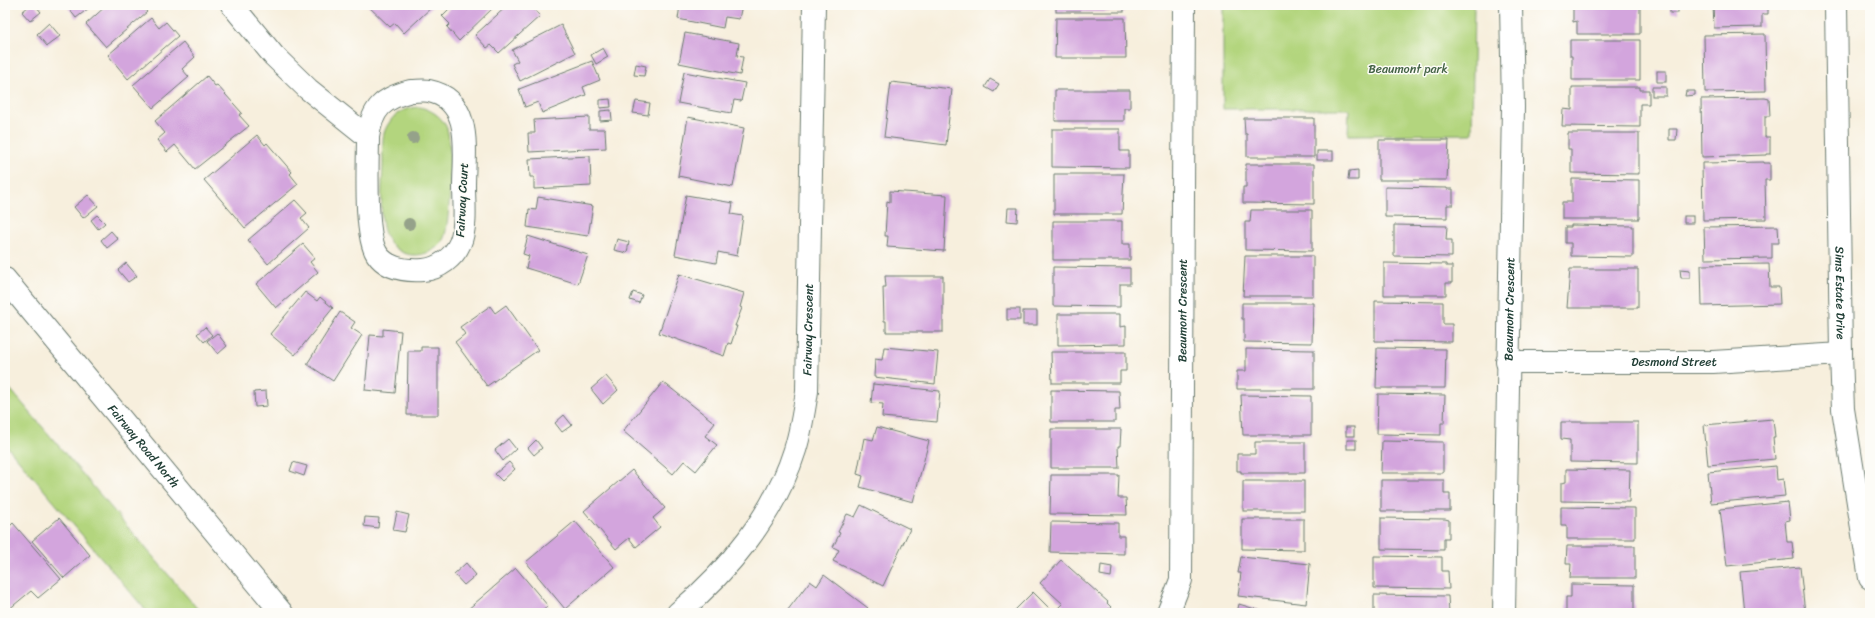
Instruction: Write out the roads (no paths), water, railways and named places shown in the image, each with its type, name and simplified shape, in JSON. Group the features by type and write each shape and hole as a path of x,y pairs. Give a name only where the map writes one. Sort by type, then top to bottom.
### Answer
{"street":[{"path":"232,5 274,56 308,89 368,137"},
{"name":"Fairway Crescent","path":"678,613 740,551 771,507 794,452 802,425 807,391 814,5"},
{"name":"Beaumont Crescent","path":"1168,613 1181,580 1184,5"},
{"name":"Beaumont Crescent","path":"1504,613 1507,362 1513,107 1511,5"},
{"name":"Sims Estate Drive","path":"1836,5 1841,354 1844,409 1870,578"},
{"name":"Fairway Court","path":"411,91 429,91 441,96 453,104 461,116 465,142 463,228 461,242 453,256 441,264 427,270 400,269 387,263 377,254 371,242 369,227 368,137 370,123 375,111 384,102 396,95 411,91"},
{"name":"Fairway Road North","path":"5,279 282,613"},
{"name":"Desmond Street","path":"1507,362 1713,362 1841,354"}],"park label":[{"name":"Beaumont park","path":"1408,69"}]}
